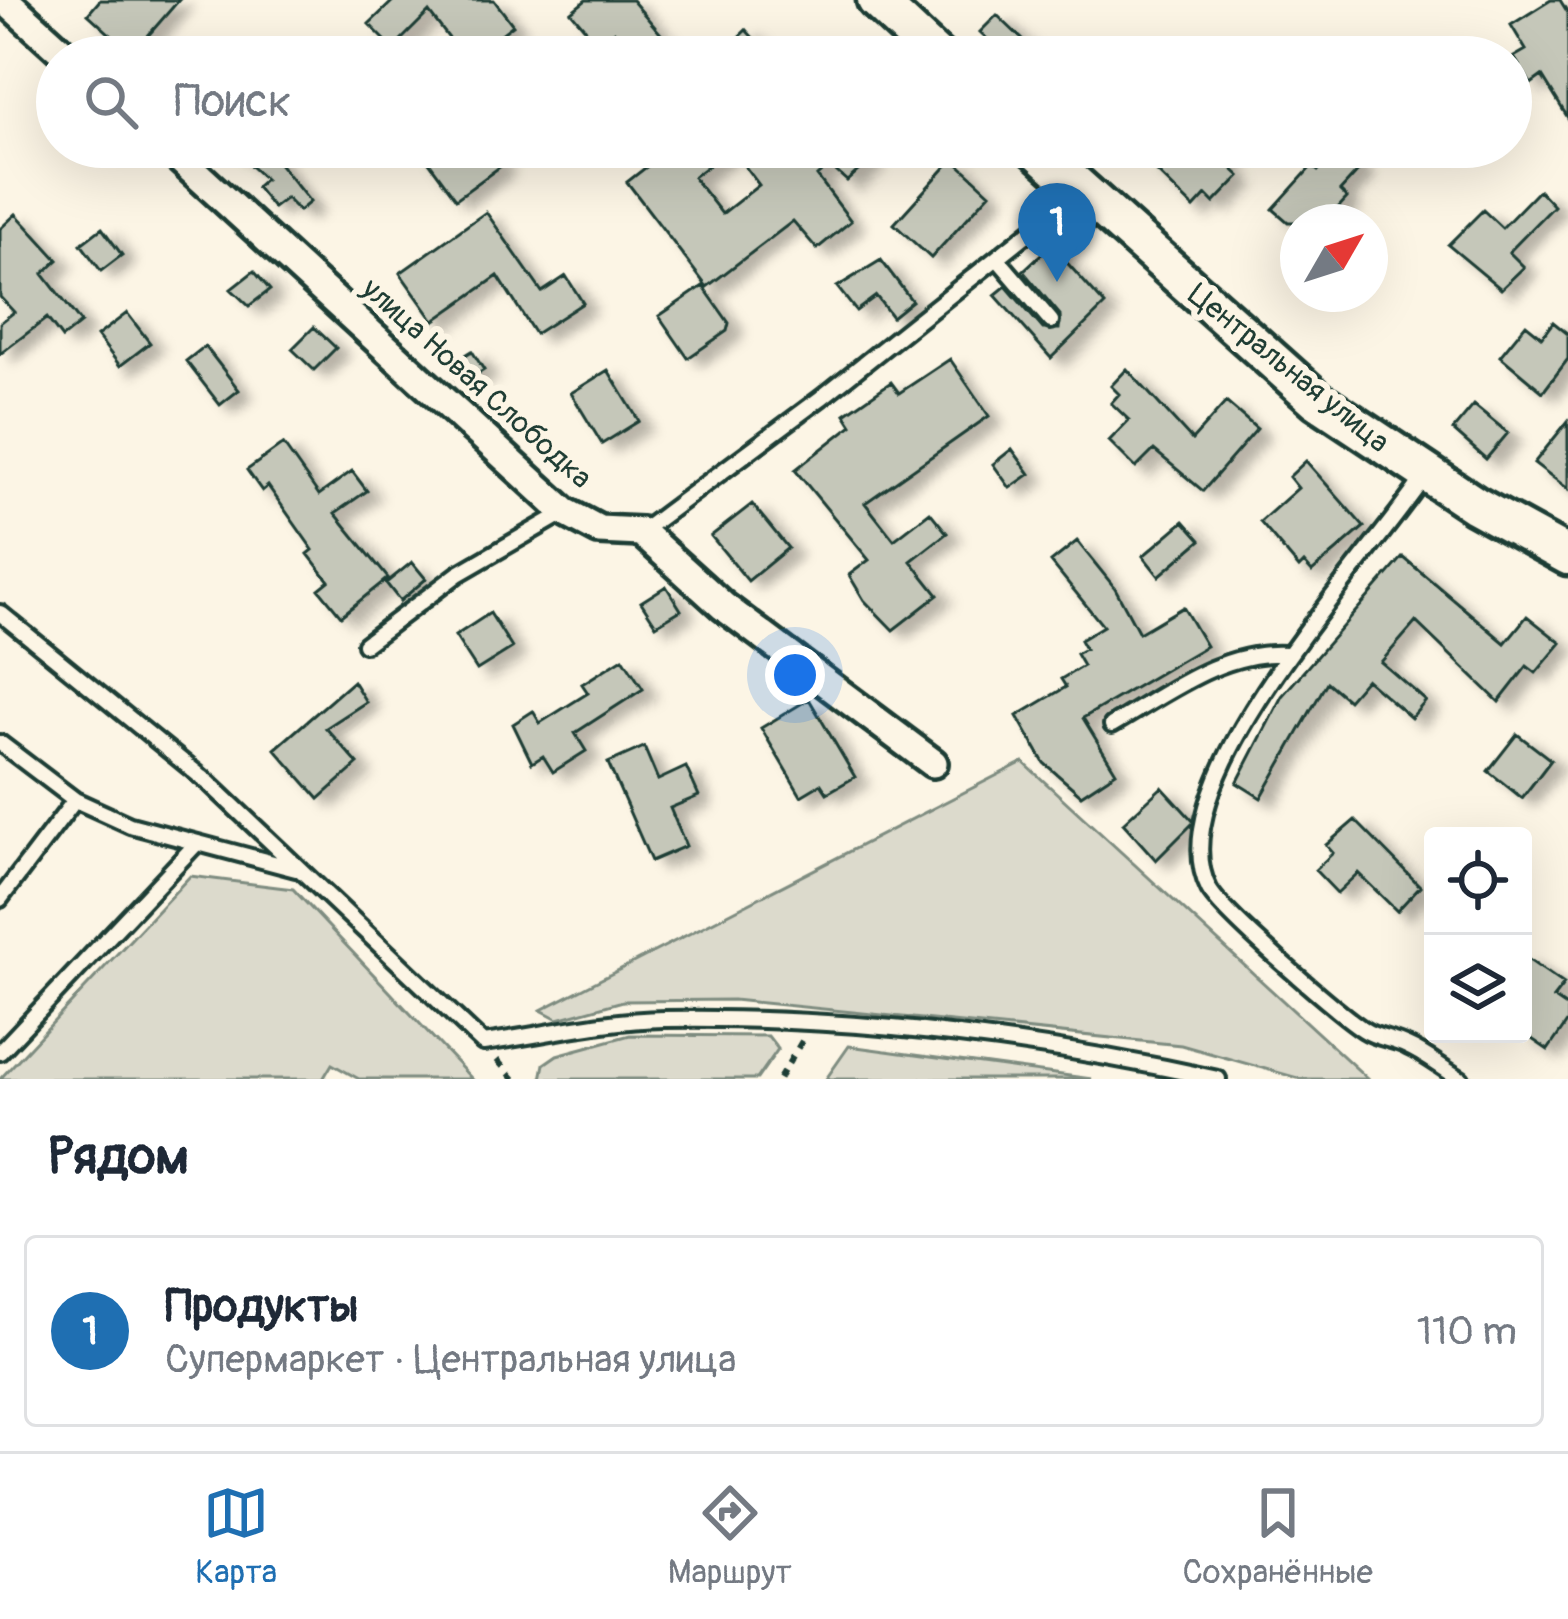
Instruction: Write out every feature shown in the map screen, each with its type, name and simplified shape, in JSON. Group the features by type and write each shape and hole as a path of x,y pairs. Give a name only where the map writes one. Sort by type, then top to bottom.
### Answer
{"main road":[{"path":"876,0 915,36"},
{"name":"Центральная улица","path":"1057,168 1317,400 1426,474 1568,556"}],"street":[{"path":"5,0 45,36"},
{"name":"улица Новая Слободка","path":"190,168 565,512 598,530 641,532"},
{"path":"641,532 723,607 933,763"}],"lane":[{"path":"641,532 1081,190"},
{"path":"997,258 1051,321"},
{"path":"1426,474 1394,523 1287,654 1228,758 1207,809 1205,879 1212,896 1366,1032 1408,1046 1461,1079"},
{"path":"365,644 458,574 565,512"},
{"path":"0,613 210,784 483,1043 662,1018 811,1025 1096,1052 1218,1079"},
{"path":"1112,725 1208,670 1259,652 1287,654"},
{"path":"0,743 75,800 130,825 301,871"},
{"path":"0,899 75,800"},
{"path":"0,1052 197,843"}],"path":[{"path":"779,1079 811,1025"}],"shaded area":[{"path":"1023,762 1368,1079 1301,1079 1181,1045 733,1000 623,1001 558,1019 541,1010"},
{"path":"190,876 293,889 472,1079 359,1079 332,1064 323,1079 0,1079"},
{"path":"630,1035 768,1036 778,1049 757,1079 541,1079 544,1064 557,1055"},
{"path":"849,1046 1092,1079 826,1079"}],"building":[{"path":"100,0 179,0 148,36 112,36 88,14"},
{"path":"394,0 494,0 513,25 501,36 447,36 429,12 405,36 381,36 369,24"},
{"path":"586,0 632,0 663,36 618,36 614,31 591,36 571,12"},
{"path":"1551,0 1560,0 1568,13 1568,118 1542,76 1532,83 1532,36 1518,36 1511,25"},
{"path":"997,15 1019,36 984,36 980,32"},
{"path":"253,168 283,168 310,202 299,211 286,198 273,208 256,187 265,179"},
{"path":"433,168 498,168 456,199"},
{"path":"645,168 705,168 693,177 722,214 759,185 746,168 826,168 817,176 851,221 817,249 793,221 707,287 627,182"},
{"path":"832,168 861,168 847,181"},
{"path":"945,168 963,168 990,193 931,258 894,224"},
{"path":"1153,168 1231,168 1240,176 1214,203 1206,195 1194,208"},
{"path":"1314,168 1361,168 1340,191 1347,198 1342,204 1280,204 1280,215 1273,209"},
{"path":"1539,190 1554,206 1509,252 1524,267 1501,289 1448,245 1483,210 1502,228"},
{"path":"486,212 542,292 566,276 583,303 535,334 498,276 434,321 400,273"},
{"path":"16,214 58,260 43,274 81,323 62,338 47,318 0,354 0,323 14,312 0,297 0,229"},
{"path":"102,228 122,255 101,271 81,244"},
{"path":"1051,245 1105,305 1051,358 995,295 1006,286 1043,329 1059,329 1060,315 1023,271"},
{"path":"881,260 912,301 892,317 876,296 856,311 837,287"},
{"path":"254,271 270,290 249,306 231,289"},
{"path":"703,286 729,323 727,331 688,358 659,316"},
{"path":"127,313 150,343 120,366 97,336"},
{"path":"1553,322 1568,334 1568,359 1543,392 1500,356 1526,324 1542,337"},
{"path":"314,327 336,348 314,370 292,349"},
{"path":"205,346 239,390 220,405 186,361"},
{"path":"472,351 484,370 460,385 448,366"},
{"path":"950,359 989,416 865,503 894,540 930,512 947,533 911,561 938,595 893,630 864,600 849,575 869,560 795,470 852,425 845,414 891,382 899,393"},
{"path":"1127,369 1192,440 1226,402 1257,429 1203,491 1154,450 1136,468 1109,441 1129,420 1111,403 1119,394 1111,386"},
{"path":"608,370 639,421 602,444 571,393"},
{"path":"1474,405 1508,433 1486,459 1453,430"},
{"path":"1568,421 1568,489 1534,463"},
{"path":"283,444 319,495 352,471 367,491 335,513 388,578 341,616 319,589 329,581 308,554 313,550 268,486 262,491 247,470"},
{"path":"1012,449 1030,474 1010,488 993,464"},
{"path":"1306,461 1364,527 1312,572 1304,563 1299,568 1260,522 1298,488 1289,477"},
{"path":"752,504 788,548 748,581 711,536"},
{"path":"1184,521 1201,540 1159,576 1143,556"},
{"path":"1077,541 1115,588 1139,633 1183,607 1206,646 1083,718 1116,772 1081,795 1044,763 1017,716 1066,687 1061,679 1083,666 1076,654 1085,649 1080,640 1103,626 1051,562"},
{"path":"1403,557 1505,643 1527,616 1561,643 1536,673 1527,666 1499,702 1416,622 1381,662 1426,701 1411,718 1366,679 1348,700 1327,682 1261,798 1237,783 1282,696"},
{"path":"412,562 426,579 400,601 386,583"},
{"path":"666,586 681,610 656,625 641,602"},
{"path":"490,613 512,648 477,670 455,636"},
{"path":"623,658 643,689 575,733 586,751 553,772 543,756 532,763 513,724 533,711 540,723 588,693 582,684"},
{"path":"353,681 366,702 326,728 358,764 319,799 275,749"},
{"path":"809,699 855,777 827,793 821,784 801,796 761,728"},
{"path":"1517,734 1551,760 1522,798 1488,771"},
{"path":"644,747 658,780 686,767 699,796 670,808 686,846 651,861 608,763"},
{"path":"1162,787 1194,822 1156,860 1123,823"},
{"path":"1355,820 1420,886 1397,911 1358,873 1337,893 1315,870 1333,853 1326,845"},
{"path":"1532,962 1564,984 1553,998 1568,1008 1568,1021 1548,1050 1532,1039"}],"place":[{"name":"Продукты","path":"1057,282"}]}
